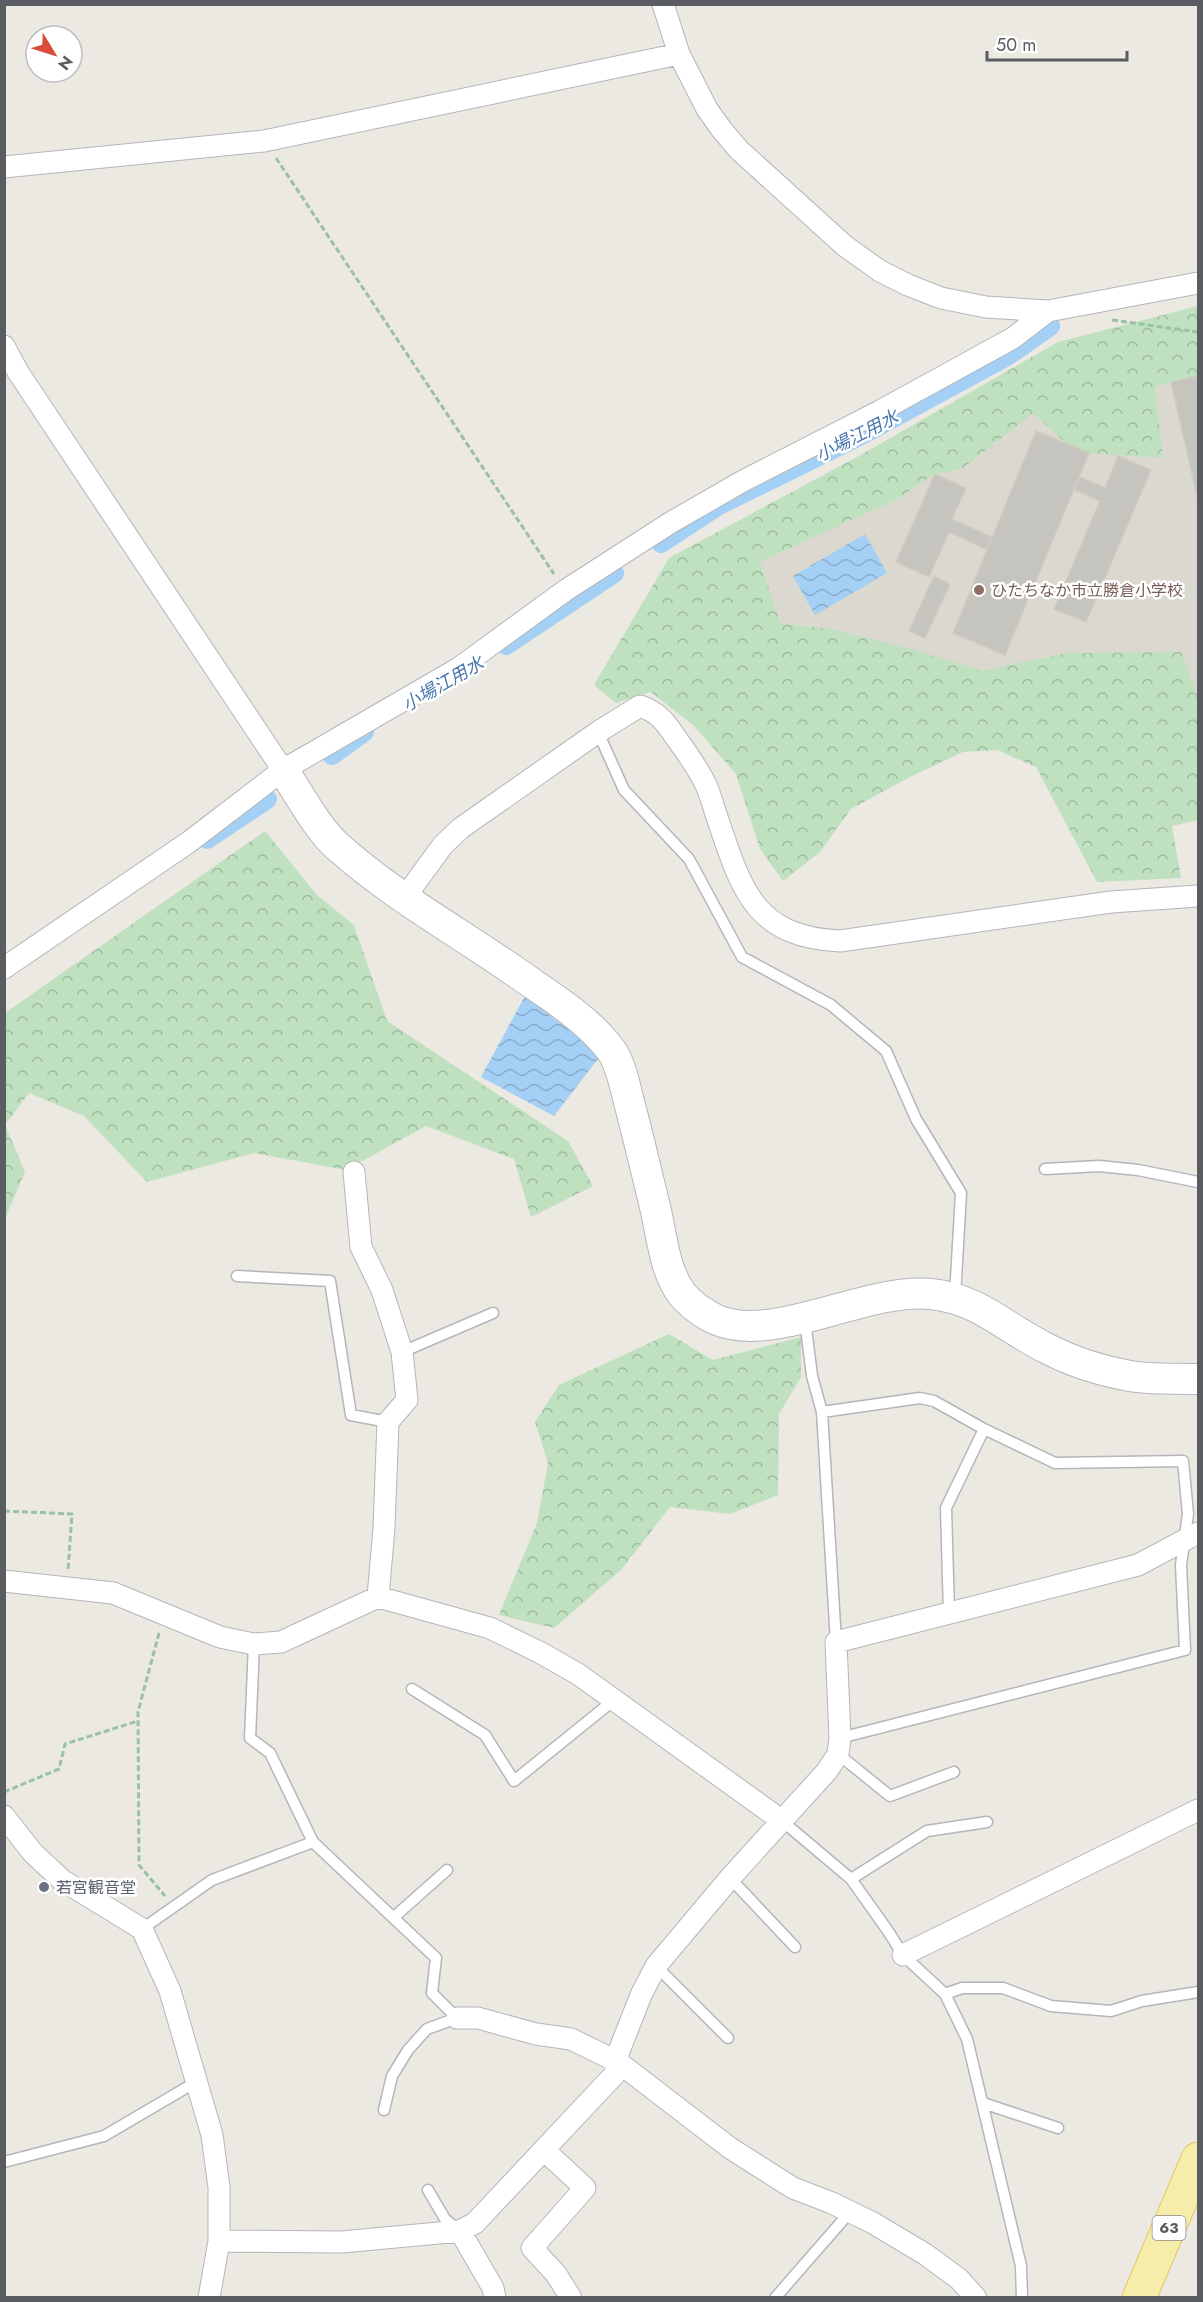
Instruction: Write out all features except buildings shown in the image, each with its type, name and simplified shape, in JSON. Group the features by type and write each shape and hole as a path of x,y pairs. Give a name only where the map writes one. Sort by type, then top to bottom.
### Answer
{"main road":[{"name":"63","path":"1139,2298 1198,2159"}],"street":[{"path":"663,4 679,54 707,110 739,150 845,246 880,271 941,298 986,307 1048,311 1198,283"},
{"path":"4,167 264,141 679,54"},
{"path":"4,968 189,842 283,770 459,668 566,590 670,523 743,481 880,411 1013,338 1048,311"},
{"path":"4,346 18,372 333,843 371,875 552,997 597,1034 613,1053 639,1139 666,1255 674,1280 682,1294 717,1320 739,1326 773,1324 904,1294 929,1294 955,1299 986,1310 1046,1348 1081,1364 1132,1377 1198,1379"},
{"path":"405,897 443,845 461,828 598,732 640,706 653,710 667,725 707,786 738,879 752,903 791,932 815,939 840,940 1111,902 1198,896"},
{"path":"354,1172 361,1247 382,1290 402,1352 407,1400 388,1422 384,1528 378,1597"},
{"path":"219,2241 342,2242 459,2232 475,2223 615,2074 619,2050 641,1995 656,1966 730,1878 827,1771 839,1746 836,1642 1138,1565 1162,1554 1191,1536"},
{"path":"4,1581 113,1593 220,1637 254,1644 281,1642 378,1597 490,1628 578,1674 781,1820"},
{"path":"903,1955 1198,1810"},
{"path":"4,1816 33,1853 62,1880 142,1929 170,1991 212,2135 219,2187 219,2241 209,2298"},
{"path":"457,2018 478,2018 536,2034 570,2039 618,2062 730,2148 793,2188 850,2212 925,2254 959,2279 976,2298"},
{"path":"545,2151 585,2187 532,2248 556,2274 571,2298"},
{"path":"459,2232 493,2288 495,2298"}],"lane":[{"path":"598,732 624,790 689,859 742,957 831,1005 886,1051 916,1119 961,1193 955,1299"},
{"path":"1046,1168 1099,1166 1138,1170 1198,1182"},
{"path":"237,1276 330,1281 351,1415 388,1422"},
{"path":"402,1352 493,1313"},
{"path":"805,1317 812,1376 822,1412 836,1642"},
{"path":"822,1412 920,1398 934,1401 984,1430 1055,1463 1183,1461 1191,1536 1181,1565 1185,1650 839,1746"},
{"path":"949,1613 946,1508 984,1430"},
{"path":"254,1644 250,1738 270,1753 313,1842 436,1958 432,1993 457,2018 427,2030 408,2050 392,2076 384,2110"},
{"path":"412,1689 485,1736 514,1781 614,1700"},
{"path":"839,1746 890,1796 954,1772"},
{"path":"781,1820 851,1879 903,1955 945,1994 968,2039 1021,2266 1022,2298"},
{"path":"851,1879 927,1831 987,1822"},
{"path":"142,1929 173,1905 212,1880 313,1842"},
{"path":"393,1918 447,1870"},
{"path":"730,1878 795,1947"},
{"path":"656,1966 728,2038"},
{"path":"945,1994 962,1988 1004,1988 1051,2006 1111,2011 1142,2001 1198,1992"},
{"path":"4,2162 104,2136 196,2082"},
{"path":"983,2103 1058,2128"},
{"path":"428,2190 445,2219 459,2232"},
{"path":"775,2298 850,2212"}],"path":[{"path":"264,141 566,590"},
{"path":"1106,319 1198,332"},
{"path":"4,1511 72,1514 66,1587"},
{"path":"164,1614 138,1712 139,1865 173,1905"},
{"path":"4,1792 59,1769 65,1744 138,1721"}],"shaded area":[{"name":"ひたちなか市立勝倉小学校","path":"1198,352 1198,739 989,689 779,648 738,532 1141,356"}],"green space":[{"path":"1198,306 1198,380 1171,382 1155,387 1163,458 1078,454 1033,413 962,469 935,474 895,500 760,562 780,623 836,630 915,650 982,671 1067,653 1181,652 1198,698 1198,820 1172,826 1181,878 1097,882 1036,767 997,750 963,752 851,809 820,852 783,881 760,849 736,774 693,725 651,692 616,703 594,685 669,558 857,457 1058,342"},
{"path":"265,831 317,895 354,925 387,1021 568,1141 593,1186 531,1217 514,1159 426,1126 346,1170 254,1153 147,1182 84,1116 29,1093 5,1125 5,1013"},
{"path":"5,1125 25,1172 5,1219"},
{"path":"669,1334 713,1360 801,1337 801,1377 779,1414 778,1495 730,1514 670,1507 621,1570 554,1628 499,1615 537,1523 548,1463 535,1422 559,1385"}],"water":[{"path":"865,534 887,573 815,615 793,576"},
{"path":"525,996 601,1055 554,1116 481,1077"}],"waterway":[{"name":"小場江用水","path":"661,543 719,505 867,432 1007,356 1050,326"},
{"name":"小場江用水","path":"506,645 614,573"},
{"name":"小場江用水","path":"332,755 364,732"},
{"name":"小場江用水","path":"207,839 267,799"}],"place":[{"name":"ひたちなか市立勝倉小学校","path":"979,590"},
{"name":"若宮観音堂","path":"44,1887"}]}
